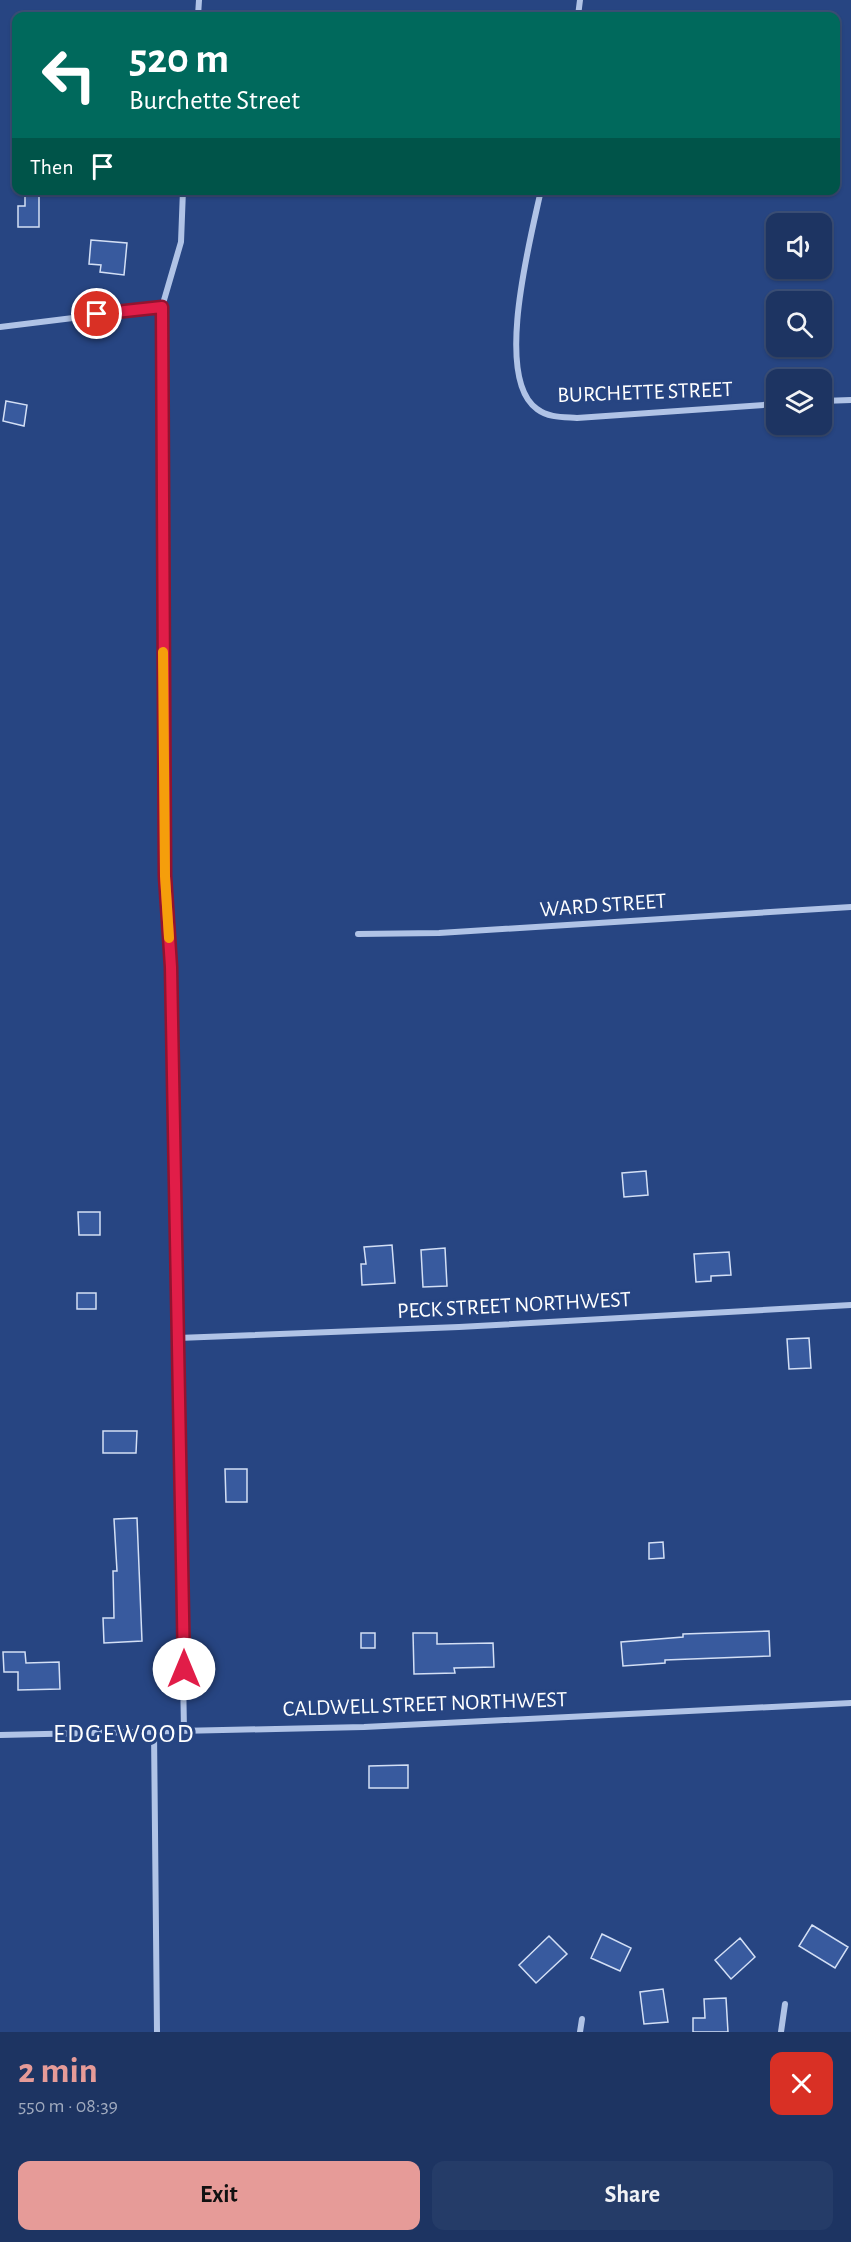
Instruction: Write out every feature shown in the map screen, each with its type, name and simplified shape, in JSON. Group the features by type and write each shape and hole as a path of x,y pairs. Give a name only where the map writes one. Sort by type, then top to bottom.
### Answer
{"street":[{"path":"183,195 181,242 162,307 165,876 171,967 184,1731"},
{"name":"BURCHETTE STREET","path":"540,195 517,326 517,374 524,393 536,408 545,414 577,418 766,405"},
{"path":"0,327 162,307"},
{"path":"832,401 851,400"},
{"name":"WARD STREET","path":"358,934 495,930 851,907"},
{"name":"PECK STREET NORTHWEST","path":"178,1338 459,1327 851,1305"},
{"name":"CALDWELL STREET NORTHWEST","path":"0,1735 364,1726 851,1702"},
{"path":"154,1731 157,2032"},
{"path":"781,2032 785,2004"},
{"path":"580,2032 582,2019"}],"building":[{"path":"25,195 39,195 39,227 18,227 18,206 25,206"},
{"path":"91,240 127,243 124,275 100,272 101,265 89,264"},
{"path":"6,401 27,405 24,426 3,421"},
{"path":"646,1171 648,1195 624,1197 622,1173"},
{"path":"78,1212 100,1212 100,1235 79,1235"},
{"path":"392,1245 395,1283 362,1285 361,1264 366,1264 364,1247"},
{"path":"445,1248 447,1286 423,1287 421,1250"},
{"path":"729,1252 731,1275 711,1276 711,1281 696,1282 694,1254"},
{"path":"77,1293 96,1293 96,1309 77,1309"},
{"path":"809,1338 811,1368 789,1369 787,1339"},
{"path":"103,1431 137,1431 136,1453 103,1453"},
{"path":"225,1469 247,1469 247,1502 226,1502"},
{"path":"137,1518 142,1641 104,1643 103,1618 114,1618 113,1571 117,1571 114,1519"},
{"path":"663,1542 664,1558 649,1559 649,1543"},
{"path":"769,1631 770,1656 665,1660 665,1663 623,1666 621,1642 683,1637 683,1634"},
{"path":"361,1633 375,1633 375,1648 361,1648"},
{"path":"413,1633 437,1633 437,1644 493,1643 494,1667 454,1668 455,1673 414,1674"},
{"path":"3,1652 25,1652 26,1663 59,1662 60,1689 18,1690 18,1672 4,1672"},
{"path":"408,1765 408,1788 369,1788 369,1766"},
{"path":"812,1925 848,1947 835,1968 799,1946"},
{"path":"602,1934 631,1948 620,1971 591,1958"},
{"path":"549,1936 567,1954 536,1983 519,1965"},
{"path":"740,1938 755,1957 731,1979 715,1960"},
{"path":"663,1989 668,2022 644,2024 640,1992"},
{"path":"726,1998 728,2032 693,2032 693,2018 705,2018 704,1999"}],"slow traffic":[{"path":"163,652 165,876 169,938"}],"district":[{"name":"EDGEWOOD","path":"124,1734"}],"route":[{"path":"97,314 162,307 165,876 171,967 184,1669"}]}
